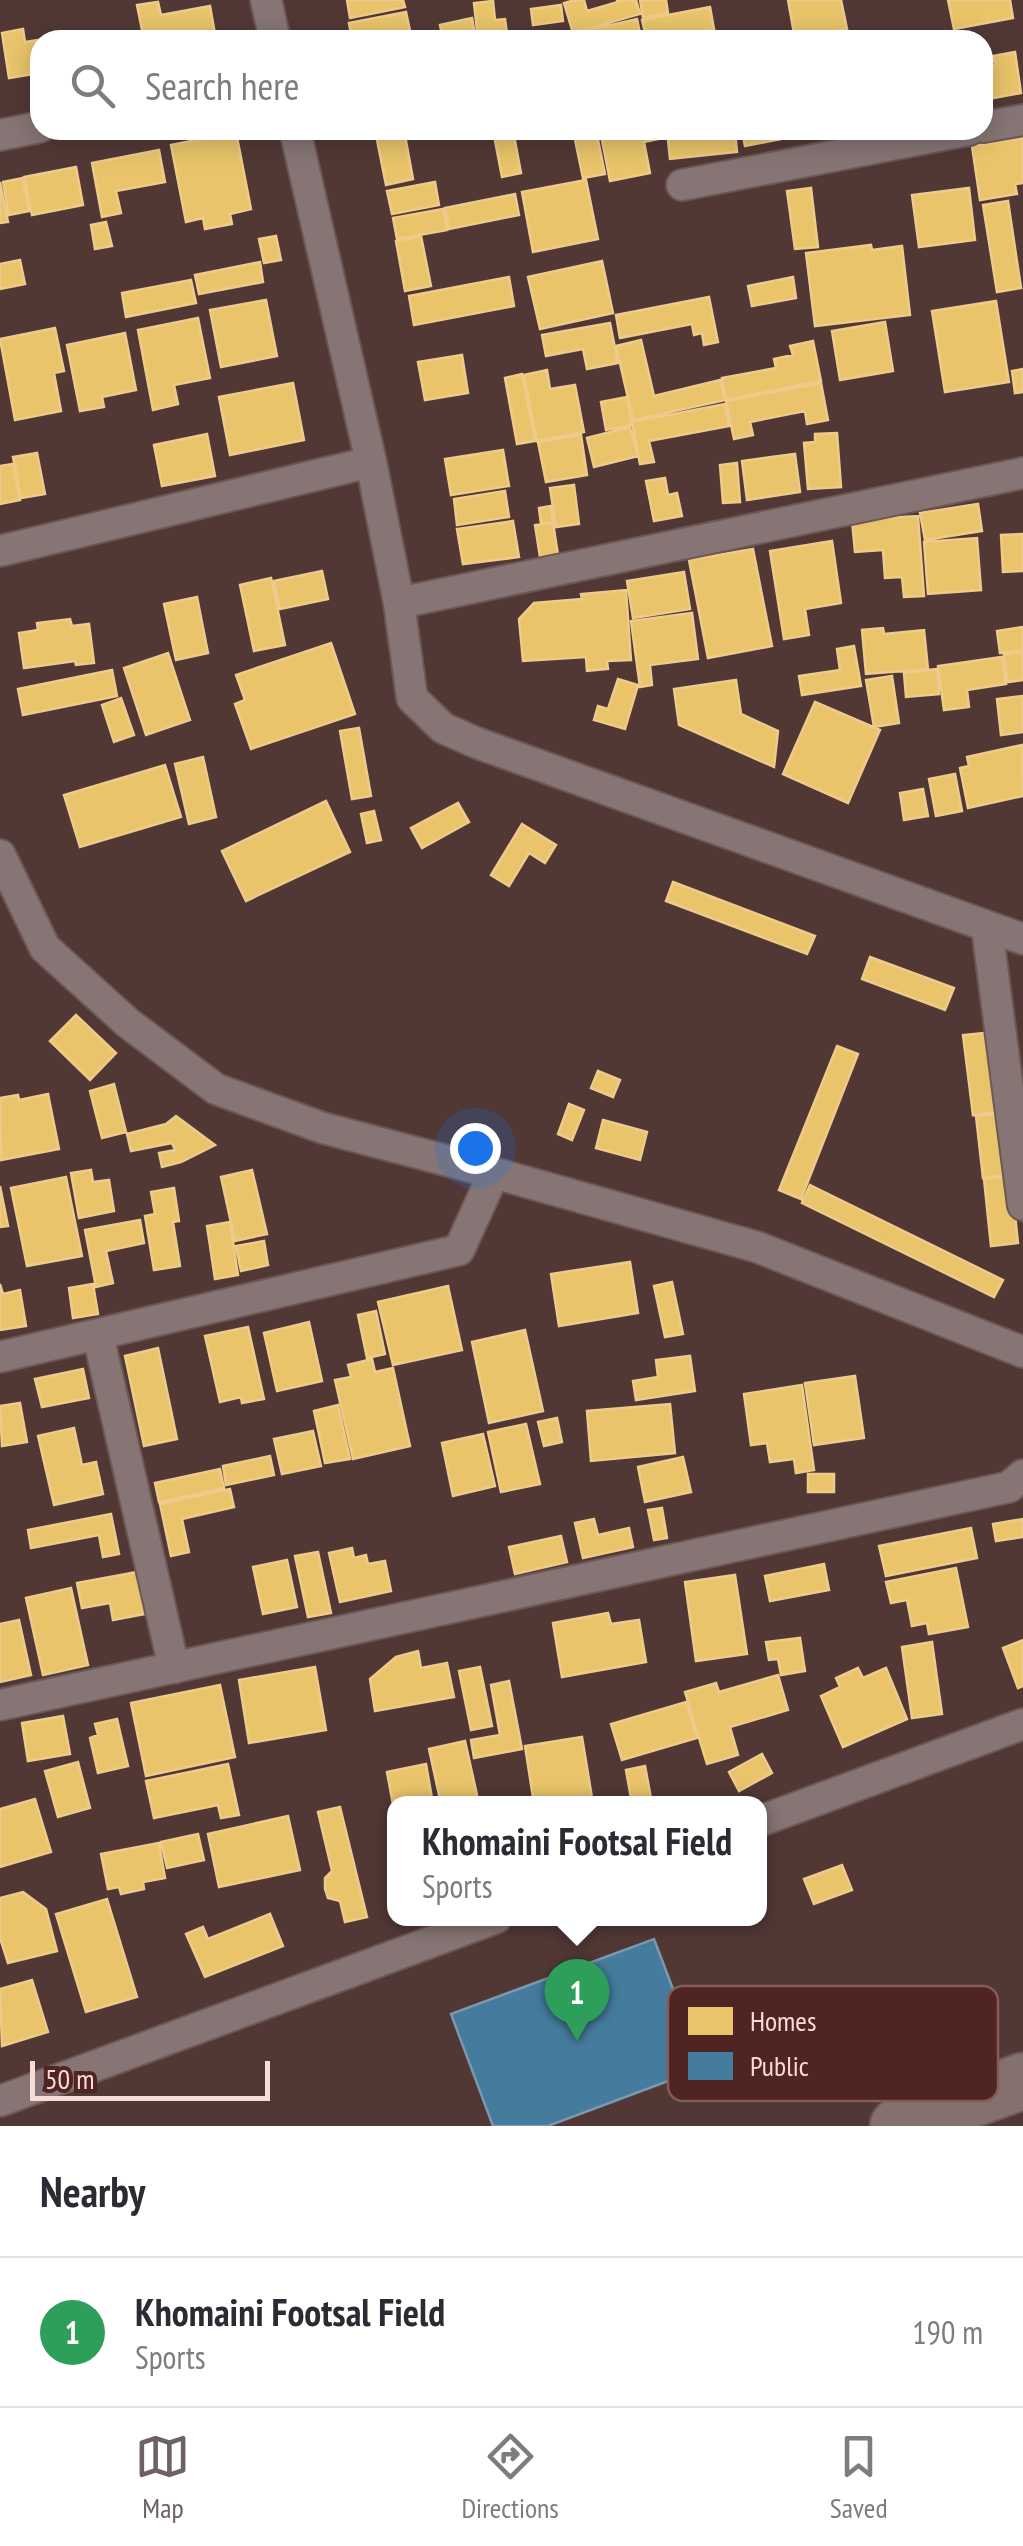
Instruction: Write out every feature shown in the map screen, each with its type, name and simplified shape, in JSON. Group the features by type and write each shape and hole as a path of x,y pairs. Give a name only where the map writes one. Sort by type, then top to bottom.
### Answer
{"highway":[{"path":"998,2090 1023,2081"},
{"path":"898,2126 967,2101"}],"street":[{"path":"266,0 273,30"},
{"path":"993,125 1023,120"},
{"path":"0,135 30,129"},
{"path":"297,140 371,462 412,698 443,728 477,743 1023,939"},
{"path":"682,185 917,140"},
{"path":"0,551 371,462"},
{"path":"398,603 1023,473"},
{"path":"0,856 46,948 128,1023 216,1090 323,1128 757,1246 1023,1352"},
{"path":"988,928 1023,1205"},
{"path":"0,1358 459,1250 494,1173"},
{"path":"98,1335 174,1668"},
{"path":"0,1705 1008,1487 1023,1475"},
{"path":"767,1819 1023,1724"},
{"path":"0,2101 474,1926"}],"building: Homes":[{"path":"347,0 403,0 405,7 350,18"},
{"path":"584,0 587,11 617,0 636,0 640,14 572,30 564,3"},
{"path":"640,0 666,0 668,13 643,18"},
{"path":"788,0 841,0 847,29 793,30"},
{"path":"948,0 1010,0 1013,18 954,29"},
{"path":"493,1 495,20 505,19 506,30 477,30 474,3"},
{"path":"158,2 161,15 210,6 214,30 142,30 137,5"},
{"path":"561,5 563,21 533,25 531,9"},
{"path":"710,7 714,29 644,30 642,20"},
{"path":"406,12 410,30 350,30 349,23"},
{"path":"472,18 474,30 441,30 440,25"},
{"path":"637,19 639,30 589,30"},
{"path":"23,29 25,42 30,41 30,75 9,78 2,33"},
{"path":"1015,52 1021,93 993,98 993,56"},
{"path":"1023,138 1023,183 1015,184 1017,194 980,200 972,146"},
{"path":"196,140 238,140 251,209 230,214 232,224 205,229 203,218 186,222 171,145"},
{"path":"377,140 406,140 413,179 386,185"},
{"path":"495,140 515,140 521,173 502,177"},
{"path":"575,140 598,140 605,174 583,178"},
{"path":"602,140 654,140 644,142 650,173 610,181"},
{"path":"668,140 736,140 737,152 670,159"},
{"path":"744,140 776,140 745,146"},
{"path":"159,150 165,182 116,191 121,213 102,217 92,163"},
{"path":"76,167 83,205 32,215 24,177"},
{"path":"23,178 29,211 9,215 3,182"},
{"path":"586,180 598,239 533,252 522,192"},
{"path":"0,182 8,222 0,223"},
{"path":"435,182 439,205 392,214 387,191"},
{"path":"811,188 818,247 795,249 787,191"},
{"path":"969,188 975,240 919,247 912,195"},
{"path":"515,194 519,215 449,229 445,208"},
{"path":"1008,201 1021,288 997,292 983,205"},
{"path":"443,209 447,230 397,239 393,218"},
{"path":"106,222 112,246 95,249 91,225"},
{"path":"276,236 281,260 264,263 259,239"},
{"path":"421,236 431,286 405,291 396,241"},
{"path":"871,245 872,250 902,246 910,315 815,326 806,253"},
{"path":"20,260 25,284 0,289 0,264"},
{"path":"602,261 613,313 540,329 528,277"},
{"path":"260,262 263,282 199,294 195,275"},
{"path":"509,277 514,306 414,325 409,296"},
{"path":"793,277 796,298 752,306 748,286"},
{"path":"191,280 196,303 126,317 122,293"},
{"path":"709,297 718,342 704,345 702,333 694,335 692,324 620,338 616,315"},
{"path":"266,300 277,356 221,367 210,310"},
{"path":"996,301 1009,382 945,392 932,311"},
{"path":"198,318 210,378 174,385 178,404 153,410 138,330"},
{"path":"885,322 893,371 840,380 832,331"},
{"path":"610,323 618,363 587,369 583,349 546,356 542,335"},
{"path":"55,328 64,371 54,373 61,411 15,420 0,339"},
{"path":"125,333 136,390 102,397 104,407 80,411 67,345"},
{"path":"641,340 654,396 720,380 725,400 633,420 616,346"},
{"path":"813,341 821,381 726,400 722,378 776,368 774,359 793,355 790,346"},
{"path":"462,355 468,393 425,400 418,362"},
{"path":"1023,369 1023,392 1015,393 1012,371"},
{"path":"547,370 550,389 575,385 584,432 537,441 524,375"},
{"path":"522,374 535,441 517,444 505,378"},
{"path":"293,383 304,440 230,455 219,397"},
{"path":"821,383 828,420 807,424 805,411 750,422 753,435 734,439 726,401"},
{"path":"627,397 632,425 606,430 601,402"},
{"path":"725,404 729,426 649,441 654,462 640,464 632,422"},
{"path":"630,427 638,456 594,467 587,438"},
{"path":"837,433 841,487 808,489 804,443 815,442 815,434"},
{"path":"207,434 215,476 162,486 154,445"},
{"path":"581,435 587,475 546,482 538,442"},
{"path":"503,450 509,486 451,495 445,459"},
{"path":"37,453 45,494 21,498 13,457"},
{"path":"795,454 800,492 747,500 742,461"},
{"path":"737,463 740,502 723,503 720,465"},
{"path":"13,464 20,500 0,504 0,466"},
{"path":"665,478 668,495 677,493 682,516 654,521 646,481"},
{"path":"574,485 579,524 556,527 550,488"},
{"path":"505,491 509,517 457,525 454,499"},
{"path":"978,504 982,531 925,540 920,513"},
{"path":"551,506 553,522 541,524 539,508"},
{"path":"918,516 924,596 904,597 902,577 885,578 883,550 855,552 852,520"},
{"path":"513,521 519,557 463,564 457,529"},
{"path":"553,523 558,555 540,557 535,525"},
{"path":"1023,534 1023,571 1003,572 1001,535"},
{"path":"977,538 981,590 928,594 924,542"},
{"path":"832,541 841,603 805,609 809,635 784,639 770,551"},
{"path":"753,549 772,646 708,658 689,560"},
{"path":"322,571 328,599 280,609 274,581"},
{"path":"684,572 690,609 633,618 627,581"},
{"path":"271,578 285,645 254,651 240,585"},
{"path":"626,590 631,660 607,661 608,669 587,671 586,657 523,661 519,619 534,603"},
{"path":"197,597 208,653 176,660 164,604"},
{"path":"692,613 698,659 650,665 652,685 640,687 631,621"},
{"path":"70,619 72,626 89,624 94,663 76,665 75,661 24,668 19,633 38,630 37,623"},
{"path":"1023,627 1023,650 1000,653 997,631"},
{"path":"883,628 884,634 924,630 928,669 866,674 862,630"},
{"path":"331,643 355,714 251,749 235,704 245,700 236,675"},
{"path":"854,646 861,686 802,695 799,676 840,670 837,649"},
{"path":"1023,652 1023,680 1008,682 1004,655"},
{"path":"168,653 190,720 146,735 124,668"},
{"path":"1002,657 1006,684 967,690 969,707 944,710 938,666"},
{"path":"937,669 939,694 906,697 904,673"},
{"path":"112,670 117,696 23,715 18,689"},
{"path":"892,676 899,723 874,727 866,680"},
{"path":"618,679 638,685 625,729 594,720 598,706 608,709"},
{"path":"736,680 741,714 778,731 774,767 679,725 674,689"},
{"path":"1023,696 1023,732 1001,735 997,699"},
{"path":"121,698 134,735 114,742 102,705"},
{"path":"815,702 880,730 848,803 783,774"},
{"path":"359,728 371,796 352,799 340,731"},
{"path":"1022,745 1023,796 968,808 960,768 969,766 967,757"},
{"path":"203,757 216,817 189,824 175,764"},
{"path":"165,765 181,817 80,847 64,795"},
{"path":"955,774 962,811 936,816 929,779"},
{"path":"923,789 928,816 904,820 900,793"},
{"path":"326,801 350,852 246,901 222,851"},
{"path":"458,803 469,822 422,848 411,828"},
{"path":"374,811 381,840 367,843 361,814"},
{"path":"522,824 556,845 545,863 529,853 509,886 491,875"},
{"path":"673,882 815,936 807,954 666,901"},
{"path":"870,957 954,988 945,1010 862,979"},
{"path":"76,1015 116,1053 90,1080 50,1041"},
{"path":"993,1032 1003,1111 973,1115 963,1035"},
{"path":"837,1046 858,1054 801,1199 779,1190"},
{"path":"598,1071 620,1080 613,1097 591,1088"},
{"path":"114,1084 126,1132 102,1138 90,1091"},
{"path":"48,1094 59,1149 1,1160 0,1098 18,1095 19,1100"},
{"path":"569,1104 584,1110 572,1140 558,1134"},
{"path":"1003,1113 1010,1174 983,1178 976,1116"},
{"path":"176,1116 215,1145 162,1167 159,1153 175,1150 172,1143 131,1151 127,1134 166,1124"},
{"path":"603,1120 647,1132 640,1160 596,1148"},
{"path":"91,1170 93,1182 109,1180 114,1211 79,1218 71,1173"},
{"path":"252,1170 267,1234 235,1241 221,1177"},
{"path":"66,1177 82,1256 27,1266 11,1188"},
{"path":"1011,1177 1018,1243 991,1246 984,1179"},
{"path":"810,1185 1003,1280 994,1297 802,1203"},
{"path":"0,1186 8,1226 0,1227"},
{"path":"174,1188 179,1221 173,1222 180,1266 154,1270 145,1216 155,1214 151,1192"},
{"path":"140,1220 144,1243 106,1251 113,1283 96,1287 85,1230"},
{"path":"230,1222 238,1275 215,1279 207,1226"},
{"path":"264,1241 268,1265 241,1271 236,1246"},
{"path":"630,1262 638,1313 559,1326 551,1274"},
{"path":"672,1282 683,1334 665,1337 654,1286"},
{"path":"0,1284 3,1294 20,1290 26,1326 0,1330"},
{"path":"93,1284 98,1314 73,1318 69,1288"},
{"path":"448,1286 462,1350 393,1365 378,1302"},
{"path":"376,1311 385,1354 367,1358 358,1315"},
{"path":"309,1322 322,1381 277,1391 264,1333"},
{"path":"248,1327 264,1399 242,1403 241,1397 220,1402 205,1336"},
{"path":"525,1330 543,1411 489,1423 472,1342"},
{"path":"158,1348 177,1439 144,1446 125,1356"},
{"path":"690,1356 695,1391 636,1400 633,1381 658,1377 656,1360"},
{"path":"372,1359 375,1372 393,1368 410,1446 353,1459 335,1380 351,1377 348,1365"},
{"path":"83,1369 89,1398 42,1407 35,1379"},
{"path":"855,1376 864,1438 814,1445 805,1383"},
{"path":"802,1385 814,1470 796,1473 794,1459 770,1462 767,1443 751,1445 744,1394"},
{"path":"20,1403 27,1442 2,1446 0,1406"},
{"path":"670,1404 675,1453 591,1461 587,1411"},
{"path":"338,1405 350,1459 325,1463 314,1411"},
{"path":"557,1418 562,1442 544,1446 538,1422"},
{"path":"526,1424 540,1484 501,1492 488,1432"},
{"path":"74,1428 82,1465 96,1462 103,1494 54,1505 38,1436"},
{"path":"313,1431 321,1466 282,1474 274,1439"},
{"path":"483,1434 495,1486 453,1496 442,1443"},
{"path":"270,1456 274,1475 226,1485 223,1466"},
{"path":"683,1457 691,1492 645,1502 638,1467"},
{"path":"220,1469 224,1488 159,1502 155,1483"},
{"path":"808,1474 834,1474 834,1492 808,1492"},
{"path":"230,1489 234,1507 182,1519 189,1552 171,1556 160,1504"},
{"path":"662,1508 667,1538 654,1540 648,1510"},
{"path":"111,1514 119,1554 103,1557 99,1535 31,1548 28,1530"},
{"path":"594,1519 598,1535 629,1528 633,1547 583,1558 575,1523"},
{"path":"1023,1519 1023,1537 996,1541 993,1524"},
{"path":"971,1528 977,1558 886,1576 879,1546"},
{"path":"561,1536 567,1562 515,1574 509,1547"},
{"path":"352,1548 354,1558 366,1555 368,1564 385,1561 391,1591 340,1602 329,1553"},
{"path":"318,1552 331,1613 308,1617 295,1556"},
{"path":"287,1560 297,1607 263,1614 253,1567"},
{"path":"824,1564 829,1590 770,1601 765,1576"},
{"path":"956,1568 968,1627 929,1634 927,1623 912,1626 907,1600 891,1603 886,1582"},
{"path":"137,1572 145,1614 113,1620 110,1603 82,1608 77,1583"},
{"path":"735,1575 747,1654 696,1661 685,1582"},
{"path":"71,1588 88,1665 43,1675 26,1598"},
{"path":"608,1613 611,1624 639,1620 646,1662 562,1677 553,1623"},
{"path":"19,1620 31,1675 0,1682 0,1624"},
{"path":"800,1638 805,1671 781,1675 778,1659 769,1660 766,1642"},
{"path":"1023,1640 1023,1686 1018,1688 1003,1648"},
{"path":"932,1642 942,1714 912,1718 902,1647"},
{"path":"418,1651 421,1668 447,1663 454,1697 375,1711 370,1679 396,1657"},
{"path":"315,1667 326,1730 249,1743 239,1680"},
{"path":"480,1667 492,1726 471,1730 459,1671"},
{"path":"858,1668 863,1678 886,1668 907,1719 843,1747 821,1696 840,1687 836,1678"},
{"path":"778,1675 788,1710 730,1727 738,1755 707,1764 685,1692 716,1683 719,1692"},
{"path":"509,1681 522,1749 474,1758 471,1740 500,1735 491,1685"},
{"path":"220,1685 235,1757 146,1776 131,1703"},
{"path":"686,1702 697,1738 622,1760 611,1724"},
{"path":"63,1716 70,1754 28,1761 22,1723"},
{"path":"117,1719 128,1766 98,1773 90,1738 98,1735 95,1724"},
{"path":"582,1737 592,1796 533,1796 525,1746"},
{"path":"465,1741 477,1796 439,1796 429,1749"},
{"path":"762,1754 772,1773 739,1791 729,1772"},
{"path":"78,1762 90,1808 58,1817 45,1771"},
{"path":"228,1764 239,1815 221,1818 218,1805 154,1818 146,1781"},
{"path":"426,1764 432,1796 391,1796 387,1772"},
{"path":"645,1766 651,1796 631,1796 626,1770"},
{"path":"35,1799 51,1852 0,1867 0,1809"},
{"path":"340,1807 367,1917 345,1922 340,1901 328,1898 325,1889 325,1878 332,1871 318,1812"},
{"path":"288,1816 300,1870 219,1887 208,1834"},
{"path":"198,1834 204,1860 167,1868 161,1842"},
{"path":"159,1843 165,1878 143,1882 144,1889 121,1894 119,1887 108,1889 101,1854"},
{"path":"842,1865 852,1890 814,1904 804,1879"},
{"path":"23,1892 46,1909 57,1951 8,1963 0,1938 0,1898"},
{"path":"107,1899 137,1997 86,2012 56,1914"},
{"path":"270,1914 283,1946 205,1977 186,1934 203,1927 208,1939"},
{"path":"32,1980 48,2032 2,2046 0,1989"}],"building: Public":[{"path":"654,1939 672,1986 668,1986 668,2081 548,2126 493,2126 451,2014"}],"place":[{"name":"Khomaini Footsal Field","path":"577,2041"}]}
